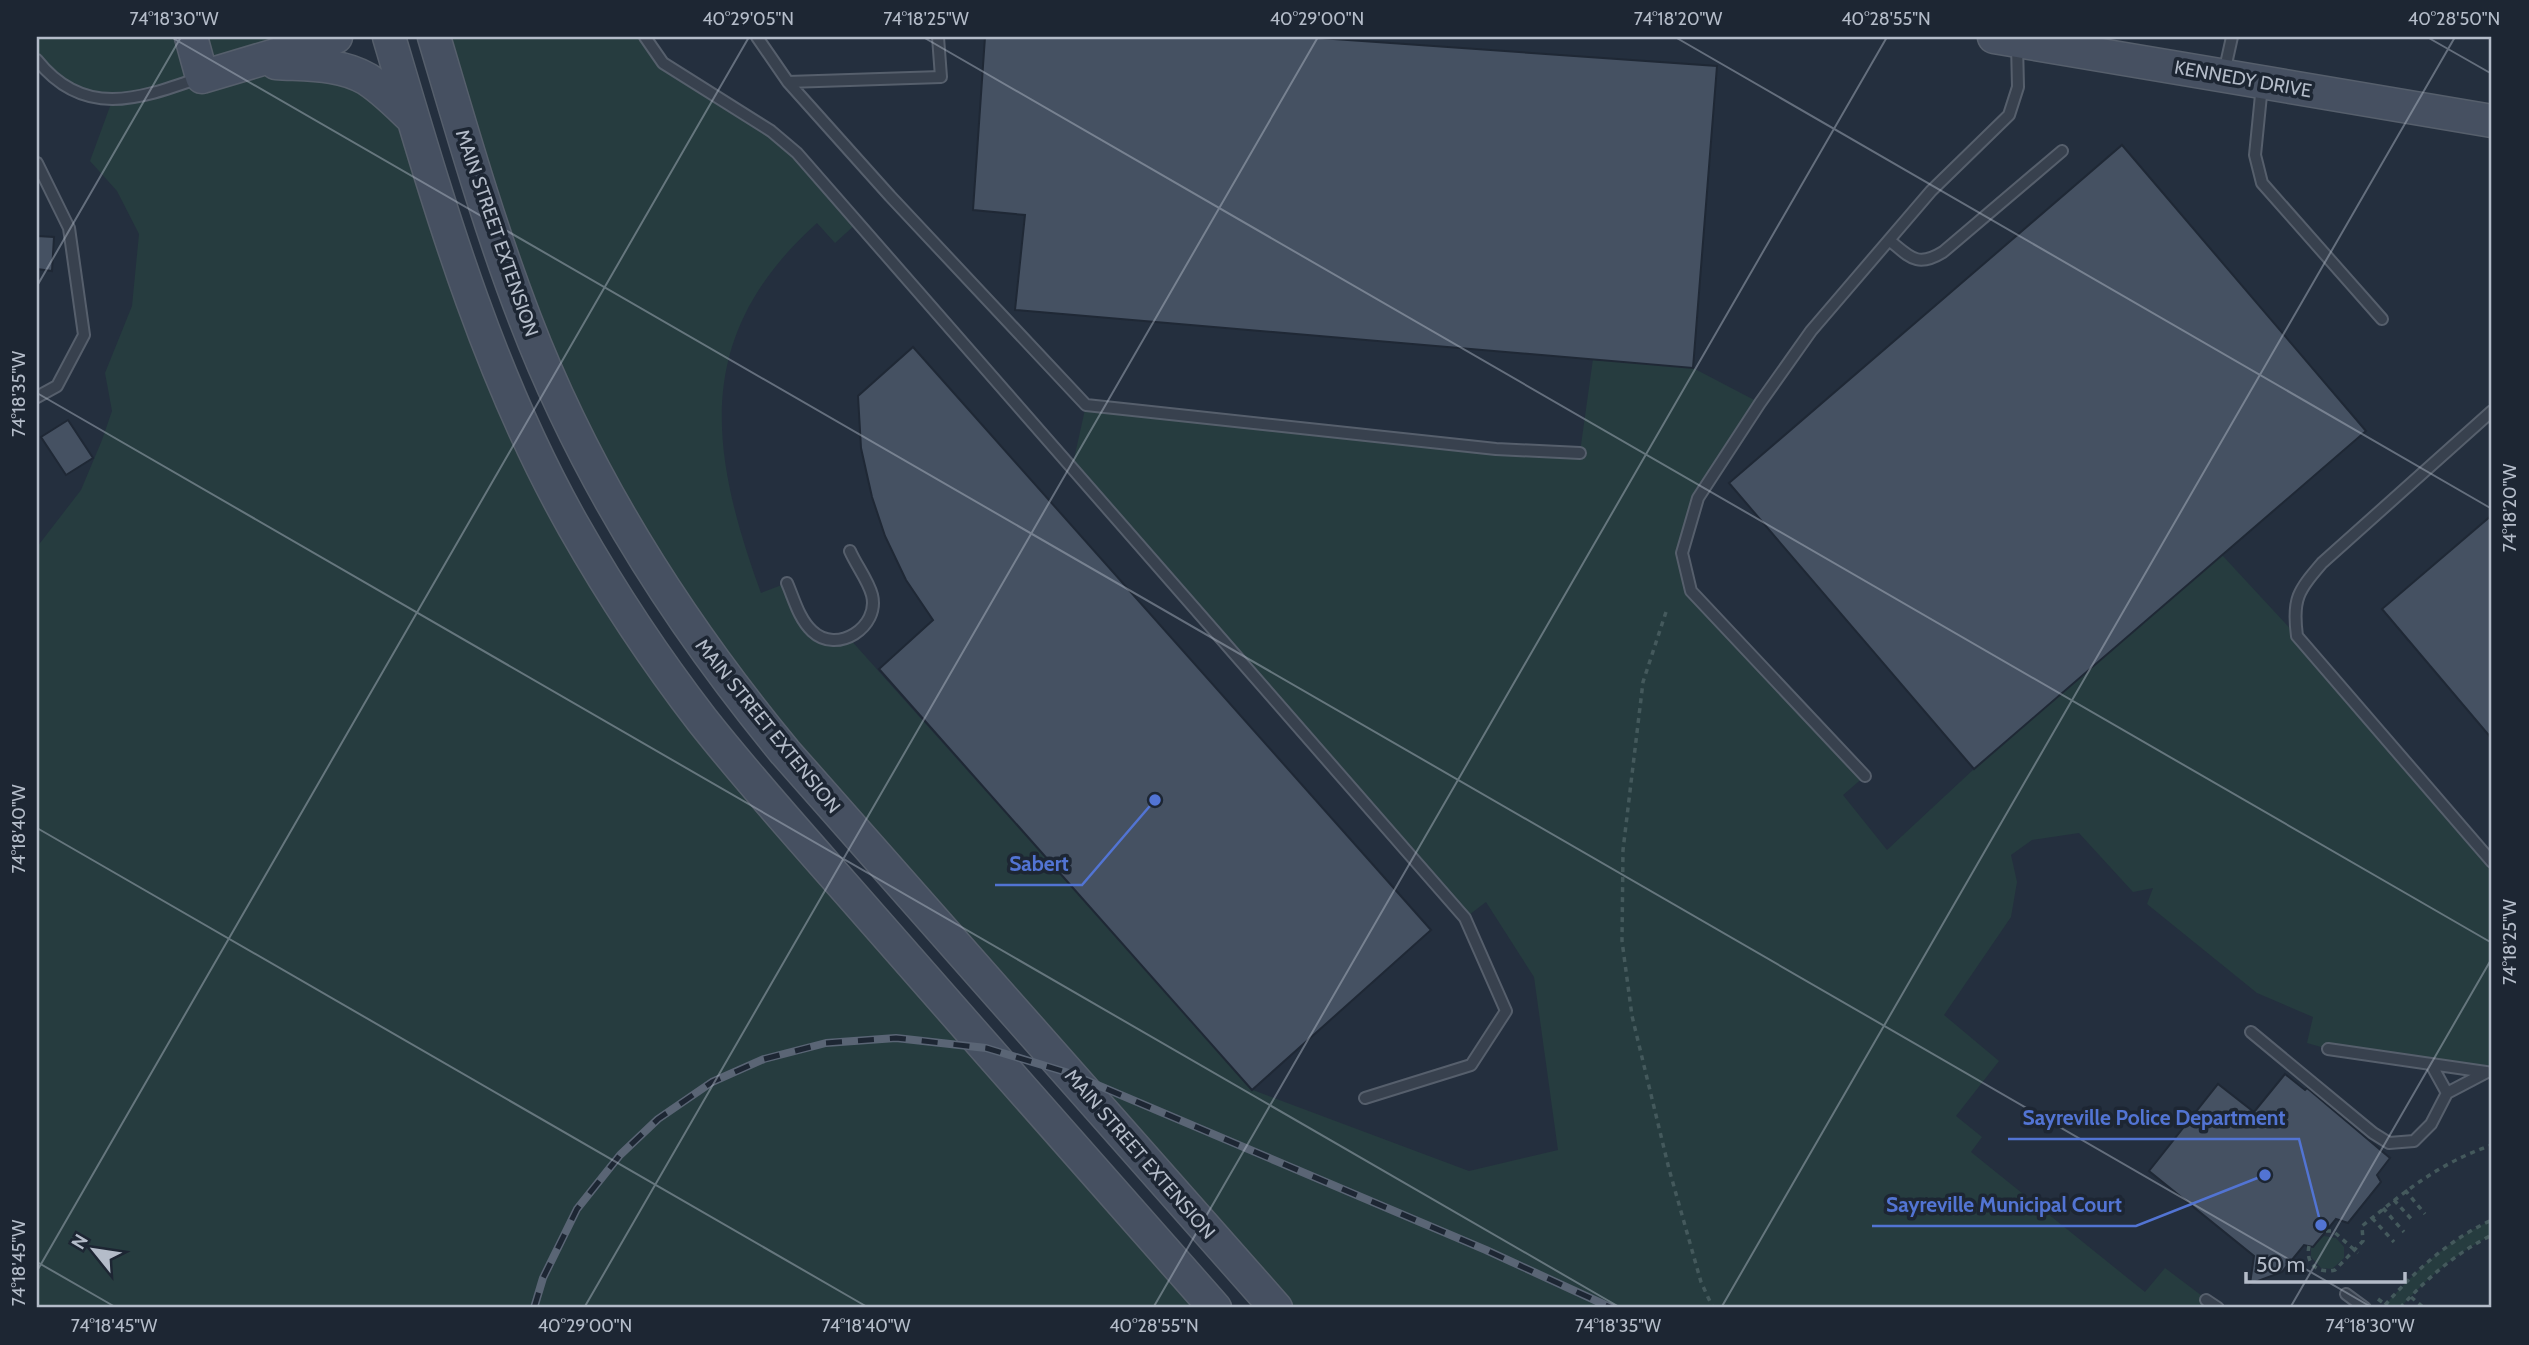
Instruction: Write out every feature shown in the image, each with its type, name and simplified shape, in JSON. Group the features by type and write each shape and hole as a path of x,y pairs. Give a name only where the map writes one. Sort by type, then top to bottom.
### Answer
{"main road":[{"path":"191,37 202,77 336,37"},
{"path":"389,37 461,269 520,422 573,526 641,635 694,709 755,783 1215,1308"},
{"name":"MAIN STREET EXTENSION","path":"434,37 498,245 540,356 614,507 690,628 736,692 785,752 1276,1308"},
{"name":"KENNEDY DRIVE","path":"2005,39 2492,121"},
{"path":"256,61 334,67 355,73 385,92 414,120"}],"lane":[{"path":"645,37 663,63 771,131 797,153 1465,918 1506,1011 1471,1065 1365,1098"},
{"path":"757,37 789,82 890,196 1086,405 1496,449 1580,453"},
{"path":"789,82 941,77 938,37"},
{"path":"2223,76 2232,37"},
{"path":"1865,776 1692,591 1682,553 1698,498 1811,331 1931,191 2009,115 2018,87 2005,39"},
{"path":"37,60 66,86 94,97 112,100 140,98 202,77"},
{"path":"2262,82 2255,155 2262,183 2382,319"},
{"path":"1889,240 1911,258 1930,260 1943,252 2062,151"},
{"path":"37,163 40,178 69,228 84,335 57,386 37,397"},
{"path":"2492,411 2322,563 2299,589 2294,615 2297,636 2492,862"},
{"path":"787,583 800,614 812,631 829,641 849,638 864,627 873,608 872,596 850,551"},
{"path":"2251,1032 2373,1133 2389,1143 2414,1141 2431,1124 2447,1093 2489,1072"},
{"path":"2328,1049 2489,1072"},
{"path":"2431,1064 2447,1093"},
{"path":"2346,1294 2365,1308"},
{"path":"2206,1300 2218,1308"}],"path":[{"path":"1666,612 1643,682 1623,850 1622,941 1632,1016 1669,1169 1701,1282 1713,1308"},
{"path":"2309,1246 2309,1259 2316,1268 2329,1271 2341,1266 2363,1241 2362,1226 2405,1190 2444,1166 2492,1145"},
{"path":"2405,1190 2425,1214"},
{"path":"2394,1199 2414,1222"},
{"path":"2383,1208 2404,1232"},
{"path":"2372,1218 2394,1242"},
{"path":"2385,1305 2421,1266 2492,1220"},
{"path":"2326,1231 2333,1231 2356,1251"},
{"path":"2400,1308 2434,1273 2492,1235"},
{"path":"2411,1297 2424,1308"}],"green space":[{"path":"37,37 336,37 259,60 385,92 612,591 1215,1308 37,1308 37,547 81,490 112,411 105,373 132,306 139,234 117,191 90,161 112,101 85,94 37,60"},
{"path":"434,37 645,37 653,51 771,131 857,223 835,243 817,223 777,265 748,308 731,352 723,396 723,443 730,491 743,541 761,593 787,583 812,631 849,638 1253,1090 1469,1171 1558,1150 1534,977 1486,902 1465,918 1072,468 1086,405 1580,452 1593,359 1693,368 1760,403 1698,498 1682,553 1691,591 1865,776 1843,795 1887,850 1974,769 2222,555 2297,636 2492,862 2492,1072 2328,1049 2307,1043 2313,1017 2257,993 2147,904 2153,888 2133,892 2079,833 2032,840 2011,855 2017,882 2011,917 1944,1015 1999,1061 1956,1116 1982,1137 1971,1152 2145,1292 2165,1268 2218,1308 1276,1308 785,752 607,496"},
{"path":"2492,1220 2492,1235 2443,1267 2400,1308 2385,1305 2434,1256 2462,1236"},
{"path":"2324,1236 2336,1238 2344,1247 2344,1258 2332,1269 2321,1268 2311,1257 2311,1248"}],"building":[{"path":"985,37 1305,37 1717,66 1693,368 1015,310 1025,215 973,210"},
{"path":"2122,145 2366,431 1974,769 1729,483"},
{"path":"37,236 54,237 52,271 37,269"},
{"path":"913,347 1431,930 1252,1090 879,669 933,620 906,580 885,536 872,497 861,448 858,396"},
{"path":"68,420 93,458 66,475 41,437"},
{"path":"2492,515 2492,739 2382,609"},
{"path":"2285,1074 2305,1090 2307,1088 2390,1158 2377,1175 2381,1182 2348,1223 2336,1219 2313,1247 2304,1245 2282,1272 2250,1284 2254,1256 2149,1171 2218,1084 2254,1112"}],"railway":[{"path":"534,1308 543,1278 577,1209 620,1155 658,1119 712,1082 764,1059 826,1043 896,1038 986,1048 1069,1073 1486,1250 1612,1308"}],"place":[{"name":"Sabert","path":"1155,800"},
{"name":"Sayreville Municipal Court","path":"2265,1175"},
{"name":"Sayreville Police Department","path":"2321,1225"}]}
